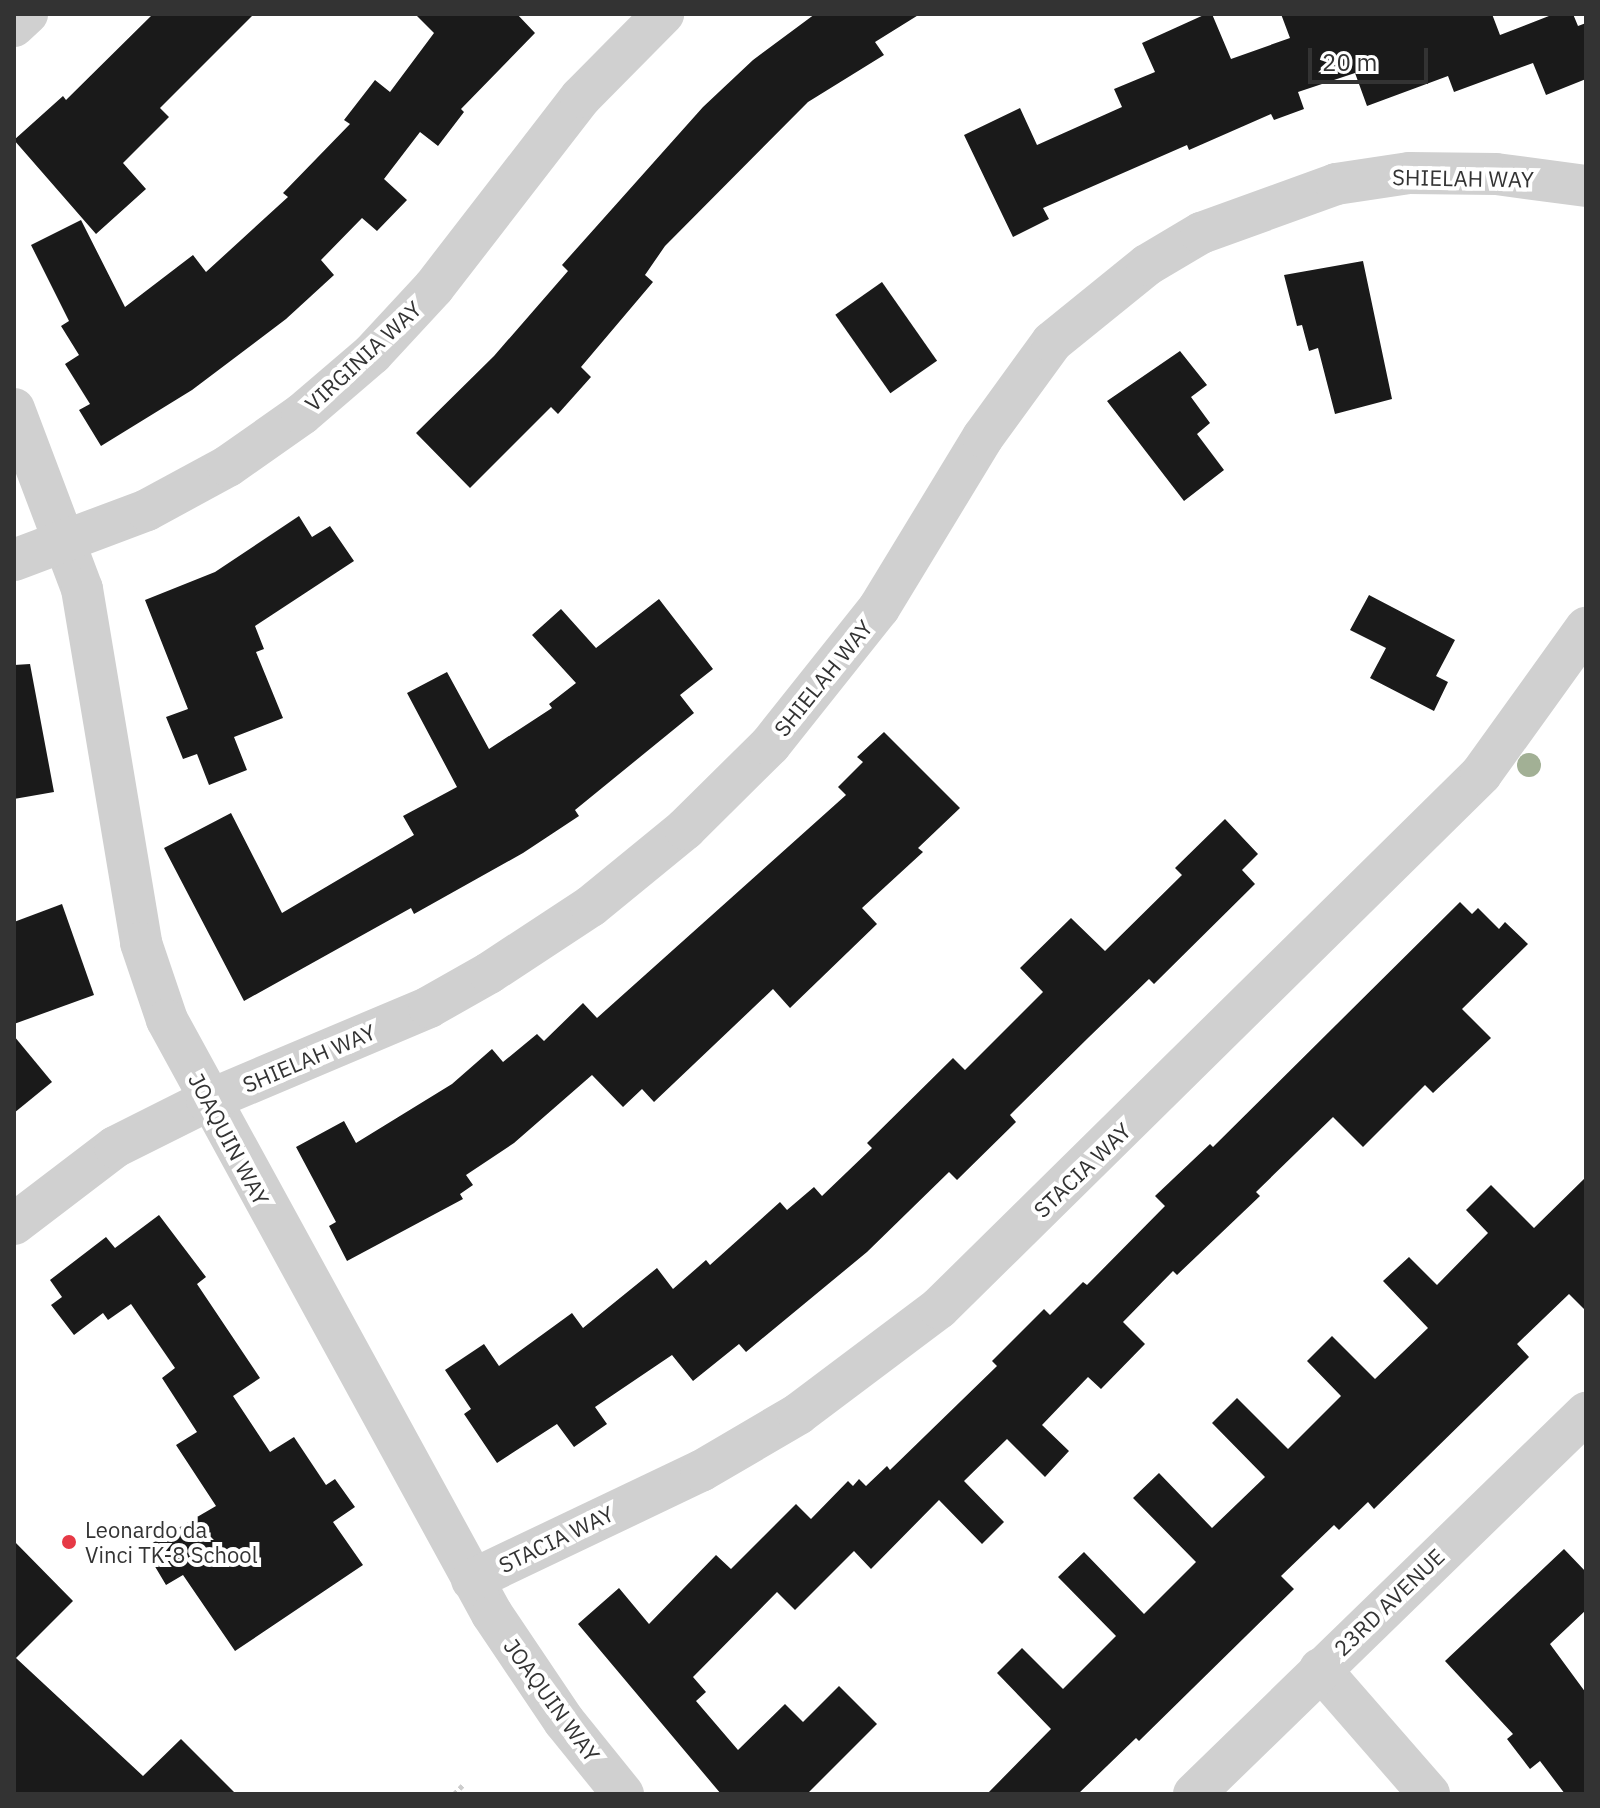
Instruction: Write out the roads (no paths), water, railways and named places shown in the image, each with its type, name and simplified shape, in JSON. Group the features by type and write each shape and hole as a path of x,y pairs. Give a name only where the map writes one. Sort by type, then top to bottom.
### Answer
{"street":[{"path":"14,26 27,14"},
{"name":"VIRGINIA WAY","path":"14,560 66,544 147,510 228,466 302,414 372,354 434,287 581,97 663,14"},
{"name":"SHIELAH WAY","path":"14,1224 115,1147 207,1101 429,1007 489,973 591,906 685,829 770,745 870,620 983,437 1043,353 1096,302 1147,265 1228,221 1336,184 1409,173 1467,173 1586,186"},
{"name":"JOAQUIN WAY","path":"14,409 66,544 93,651 141,943 167,1020 207,1101 472,1580 564,1721 623,1794"},
{"name":"STACIA WAY","path":"472,1580 713,1464 798,1414 939,1308 1481,774 1586,628"},
{"name":"23RD AVENUE","path":"1194,1794 1586,1413"},
{"path":"1320,1669 1429,1794"}],"place":[{"name":"Leonardo da Vinci TK-8 School","path":"69,1542"}]}
